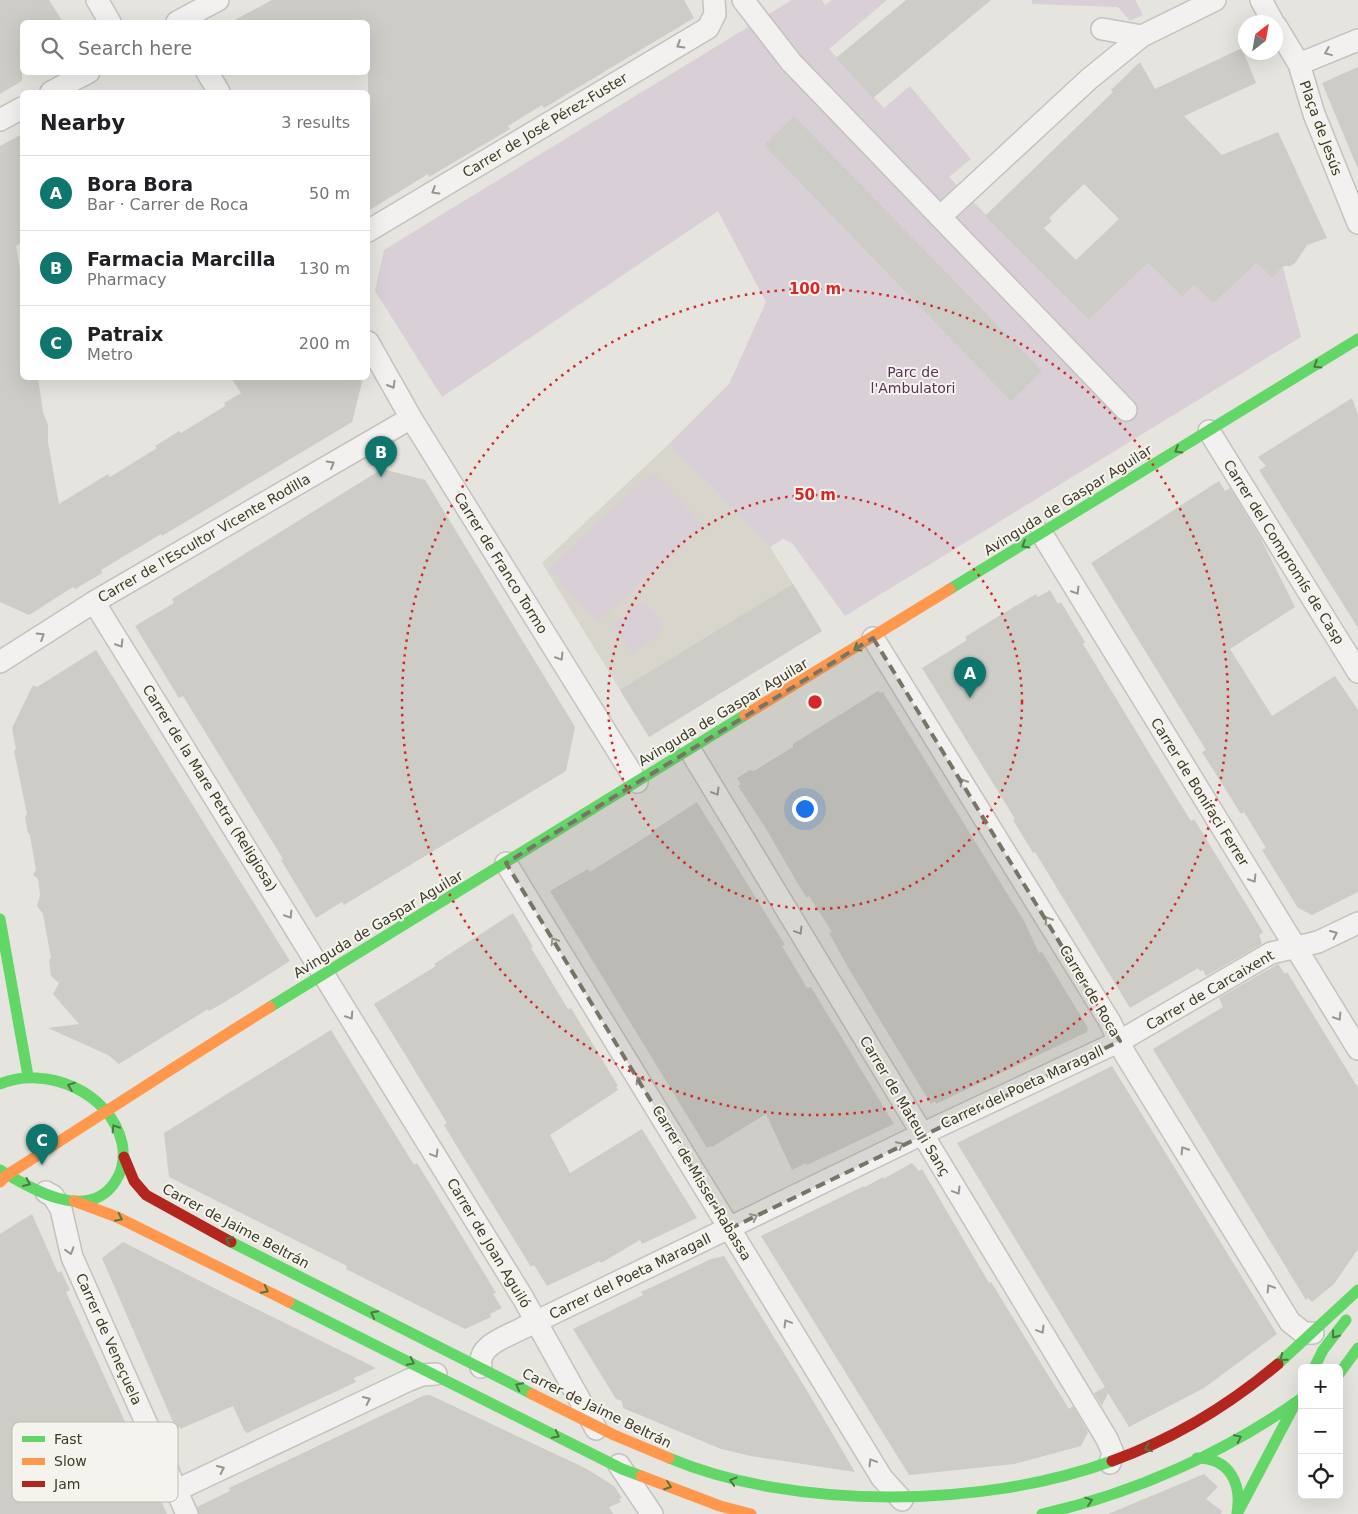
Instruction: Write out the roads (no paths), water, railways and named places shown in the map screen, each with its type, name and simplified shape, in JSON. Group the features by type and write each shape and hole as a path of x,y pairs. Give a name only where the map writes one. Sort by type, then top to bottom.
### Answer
{"street":[{"path":"97,0 109,20"},
{"path":"181,20 218,0"},
{"path":"940,217 1089,79 1142,36 1215,0"},
{"path":"1262,0 1270,15"},
{"path":"733,4 1126,410"},
{"name":"Carrer de José Pérez-Fuster","path":"370,230 708,28 733,4"},
{"path":"1102,29 1142,36"},
{"path":"1283,38 1299,64"},
{"name":"Plaça de Jesús","path":"1358,40 1299,64 1314,114 1358,223"},
{"path":"55,90 83,75"},
{"path":"209,75 218,90"},
{"path":"0,120 20,109"},
{"name":"Avinguda de Gaspar Aguilar","path":"2,1175 105,1112 148,1082 1358,339"},
{"name":"Carrer de Franco Tormo","path":"370,346 411,418 637,782"},
{"name":"Carrer de l'Escultor Vicente Rodilla","path":"0,662 94,602 411,418"},
{"name":"Carrer del Compromís de Casp","path":"1209,432 1358,672"},
{"name":"Carrer de Bonifaci Ferrer","path":"1042,534 1358,1049"},
{"name":"Carrer de la Mare Petra (Religiosa)","path":"94,602 325,974"},
{"name":"Carrer de Roca","path":"873,638 1110,1022 1130,1062 1290,1322 1304,1333 1313,1333"},
{"name":"Carrer de Mateu i Sanç","path":"690,750 1107,1439 1112,1454 1110,1463"},
{"name":"Carrer de Misser Rabassa","path":"506,863 882,1478 902,1500"},
{"path":"0,919 28,1076"},
{"name":"Carrer de Carcaixent","path":"1120,1041 1271,953 1318,942 1358,923"},
{"name":"Carrer de Joan Aguiló","path":"325,974 537,1322 594,1424 652,1514"},
{"name":"Carrer del Poeta Maragall","path":"481,1367 480,1360 483,1351 488,1346 922,1134 1120,1041"},
{"path":"0,1084 10,1079 28,1076 43,1077 78,1088 93,1098 105,1112 121,1136 124,1157"},
{"name":"Avinguda de Gaspar Aguilar","path":"2,1175 46,1192 74,1201 86,1202 109,1191 122,1171 124,1157"},
{"name":"Carrer de Jaime Beltrán","path":"124,1157 132,1180 139,1190 152,1199 634,1445 672,1461 745,1484 817,1498 864,1501 971,1497 1040,1485 1156,1446 1203,1419 1250,1386 1313,1333 1358,1290"},
{"name":"Carrer de Veneçuela","path":"46,1192 53,1196 61,1209 72,1257 146,1422"},
{"path":"74,1201 117,1217 436,1374 622,1469 720,1506 751,1514"},
{"path":"1316,1364 1323,1350 1358,1304"},
{"path":"1343,1367 1358,1348"},
{"path":"178,1489 409,1380 422,1375 436,1374"},
{"path":"1042,1514 1062,1510 1136,1486 1247,1434 1298,1399"},
{"path":"1238,1514 1298,1402"},
{"path":"1197,1458 1213,1459 1225,1467 1237,1485 1240,1495 1238,1514"},
{"path":"1238,1514 1280,1458"},
{"name":"Carrer de Veneçuela","path":"178,1494 187,1514"}],"place":[{"name":"Farmacia Marcilla","path":"381,477"},
{"name":"Bora Bora","path":"970,698"},
{"name":"Patraix","path":"42,1165"}],"park label":[{"name":"Parc de l'Ambulatori","path":"913,380"}]}
